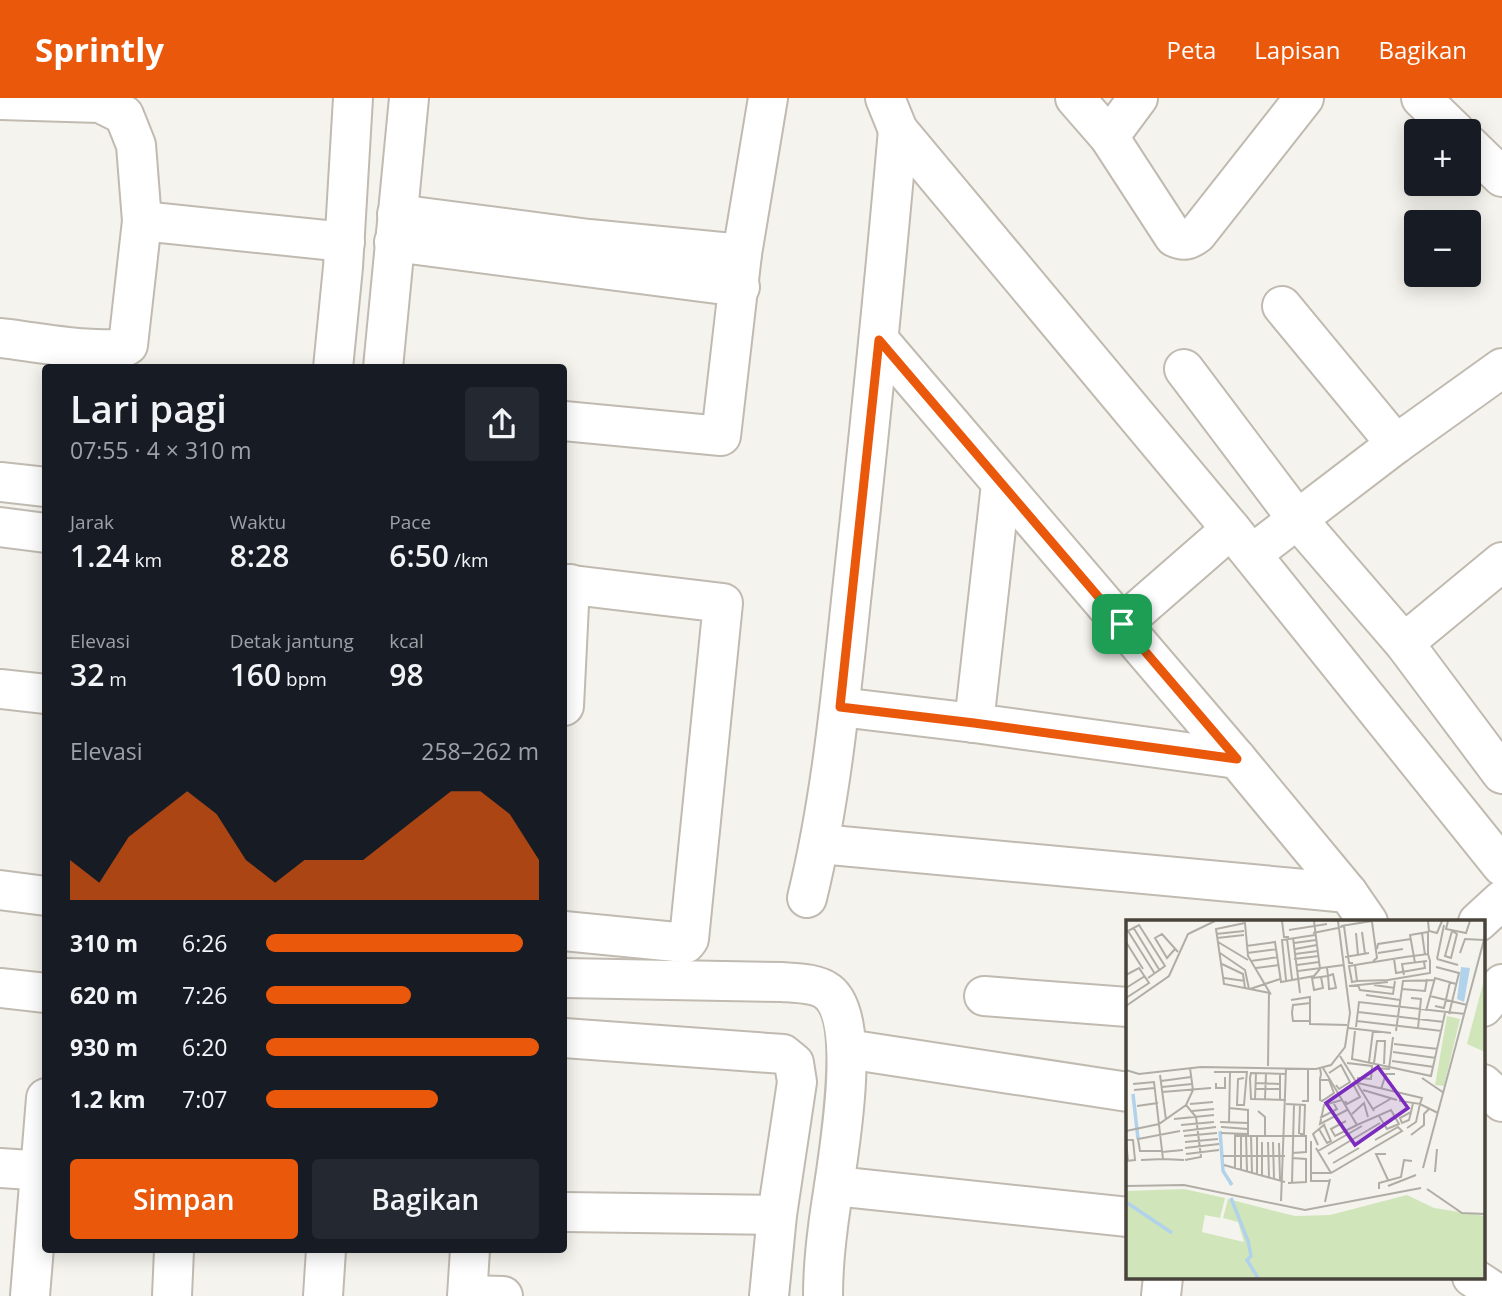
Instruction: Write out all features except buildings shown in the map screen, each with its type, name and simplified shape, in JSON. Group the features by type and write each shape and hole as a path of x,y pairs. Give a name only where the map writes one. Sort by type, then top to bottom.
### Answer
{"street":[{"path":"333,364 345,242 353,98"},
{"path":"383,364 409,98"},
{"path":"567,421 721,436 741,270 768,98"},
{"path":"1075,98 1109,137 1174,237 1185,241 1197,234 1304,98"},
{"path":"1109,137 1138,98"},
{"path":"1421,98 1443,119"},
{"path":"0,100 100,103 124,115 136,145 142,221 128,345 123,349 99,350 0,338"},
{"path":"807,898 820,844 840,707 879,340 891,114"},
{"path":"891,114 1241,541 1502,866"},
{"path":"1481,157 1502,177"},
{"path":"142,221 345,242"},
{"path":"396,228 576,237 741,270"},
{"path":"1282,306 1396,443"},
{"path":"879,340 1237,759 1358,907"},
{"path":"1122,624 1241,541 1297,519 1396,443 1502,368"},
{"path":"1184,369 1297,519 1496,751"},
{"path":"0,482 42,486"},
{"path":"974,723 1001,484"},
{"path":"0,527 42,532"},
{"path":"1404,643 1502,562"},
{"path":"567,584 723,603 689,939 686,943 567,931"},
{"path":"0,689 42,694"},
{"path":"840,707 1237,759"},
{"path":"820,844 1358,907"},
{"path":"0,890 42,895"},
{"path":"1480,920 1502,901"},
{"path":"567,978 803,984 827,991 839,1006 847,1049 823,1296"},
{"path":"1484,1006 1502,984"},
{"path":"0,988 42,993"},
{"path":"984,996 1126,1007"},
{"path":"567,1038 783,1054 794,1063 797,1082 777,1215 769,1296"},
{"path":"847,1049 1126,1092"},
{"path":"1484,1085 1502,1102"},
{"path":"0,1168 42,1171"},
{"path":"30,1296 42,1181"},
{"path":"835,1186 1126,1217"},
{"path":"567,1212 777,1215"},
{"path":"172,1296 174,1253"},
{"path":"323,1296 326,1253"},
{"path":"471,1253 479,1296"},
{"path":"1161,1296 1163,1278"},
{"path":"1474,1278 1501,1296"}],"route":[{"path":"879,340 1001,484 1122,624 1237,759 840,707 879,340"}]}
